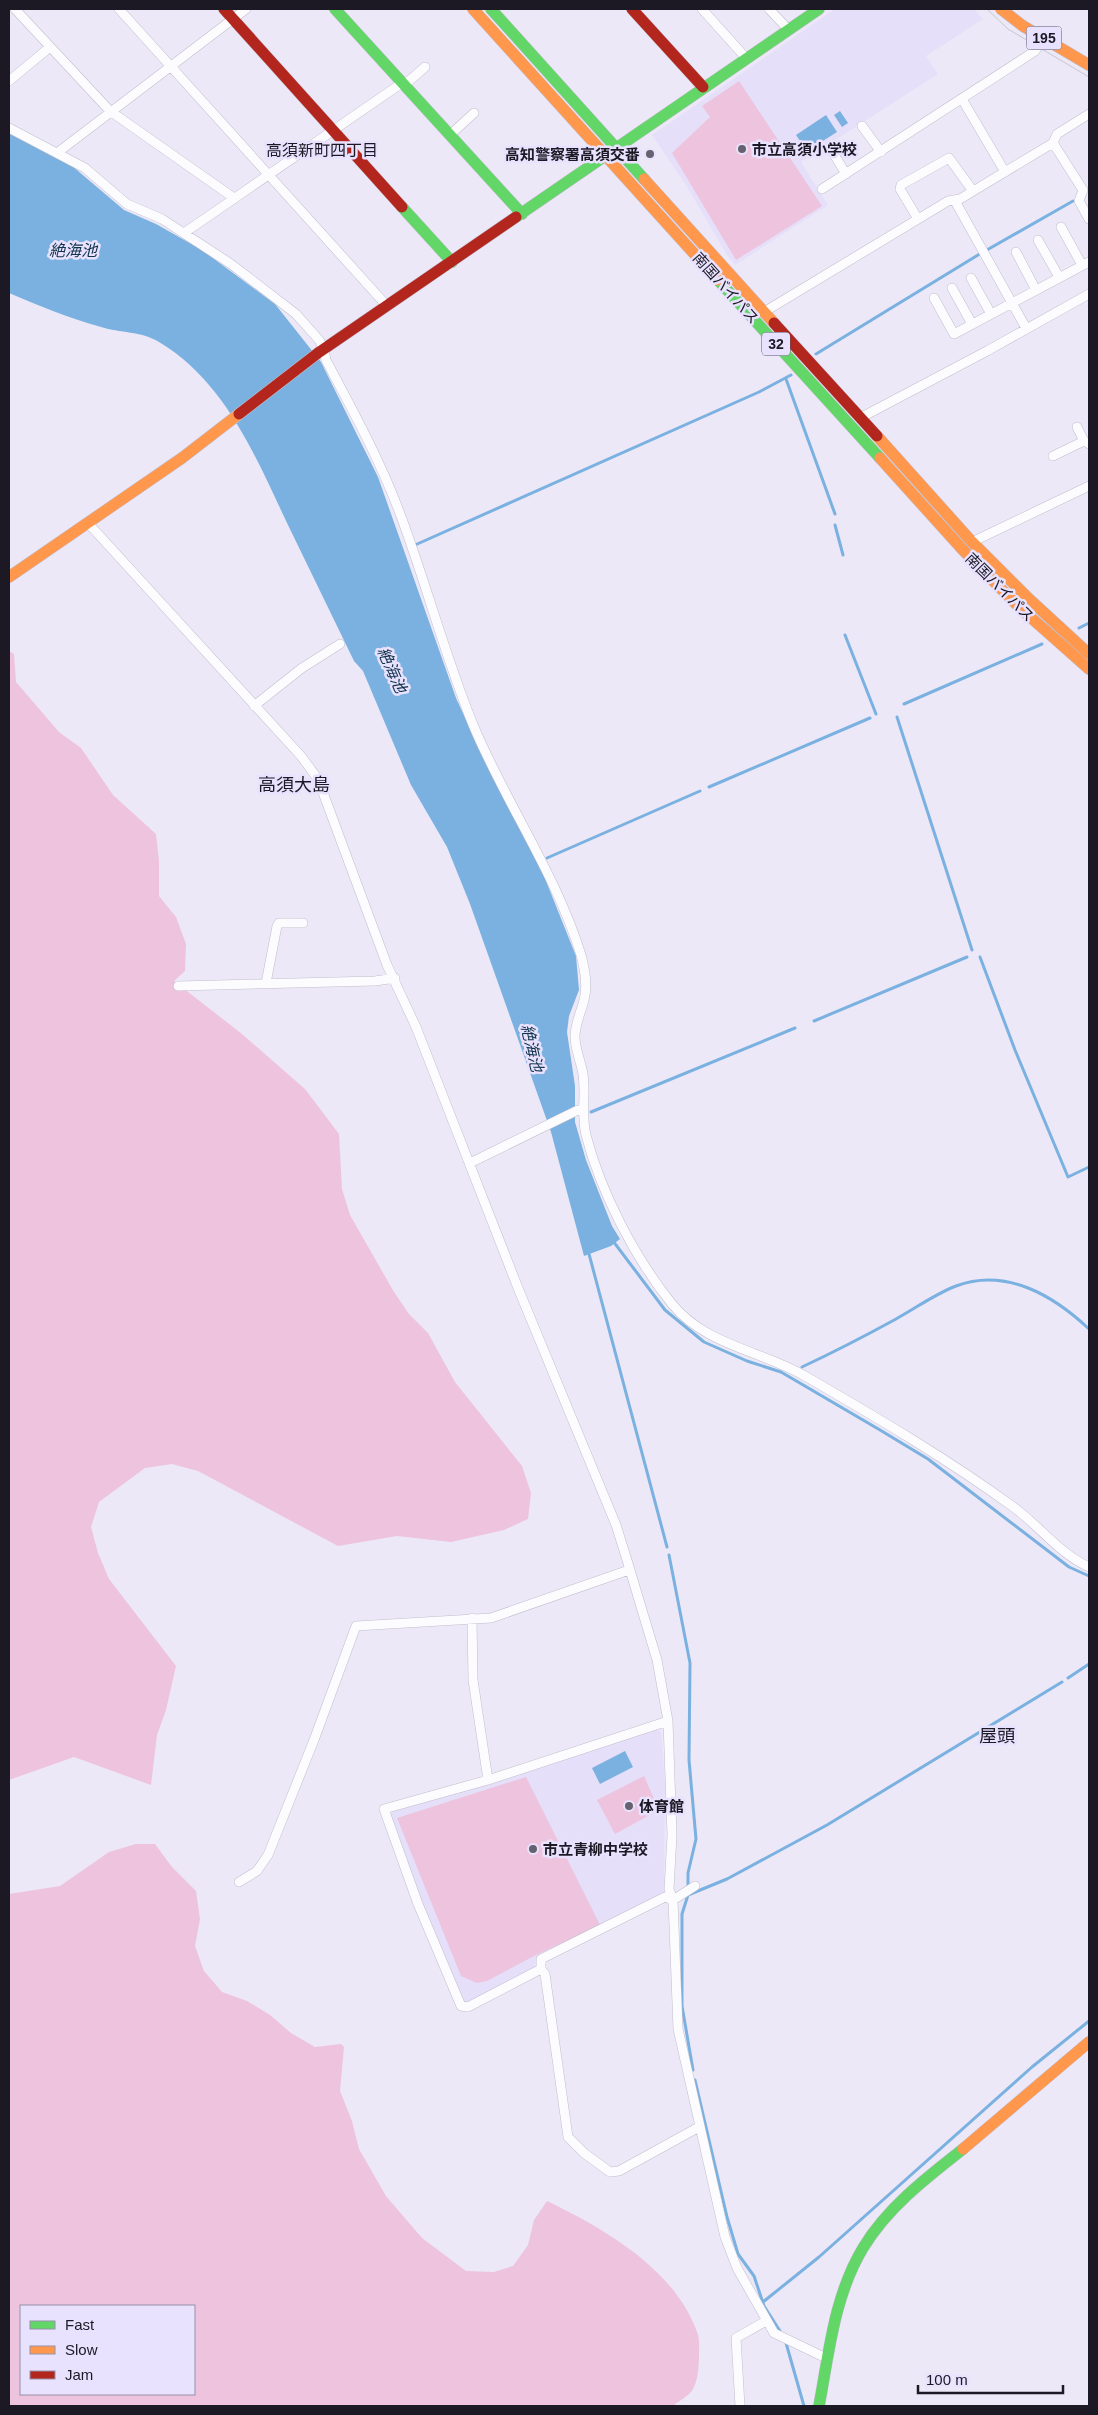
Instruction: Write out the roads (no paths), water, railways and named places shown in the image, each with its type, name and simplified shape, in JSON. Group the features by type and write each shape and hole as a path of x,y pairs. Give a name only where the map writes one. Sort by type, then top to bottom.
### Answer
{"main road":[{"path":"224,9 452,262"},
{"path":"335,9 522,214"},
{"name":"南国バイパス","path":"473,9 983,572 1032,619 1089,669"},
{"name":"南国バイパス","path":"491,9 972,542 1028,598 1089,654"},
{"path":"632,9 703,87"},
{"path":"9,577 231,421 321,351 819,9"},
{"name":"195","path":"1001,9 1089,65"},
{"path":"819,2406 843,2289 854,2264 870,2238 885,2219 917,2187 1089,2042"}],"street":[{"path":"15,9 110,112 234,198"},
{"path":"119,9 387,306"},
{"path":"57,153 246,9"},
{"path":"702,9 746,58"},
{"path":"769,9 788,30"},
{"path":"822,189 1035,51 1044,38"},
{"path":"9,81 50,47"},
{"path":"184,233 402,83 409,81 425,67"},
{"path":"962,99 1005,172"},
{"path":"450,135 474,113"},
{"path":"764,312 948,201 955,201 1005,172 1052,143 1057,134 1089,114"},
{"path":"862,126 881,152"},
{"path":"9,128 85,168 127,204 162,219 231,264 296,314 321,351 389,487 474,726 557,891 580,950 585,969 586,991 576,1023 575,1036 584,1085 581,1110 586,1133 609,1200 646,1267 675,1308 714,1337 752,1354 783,1364 906,1434 1011,1505 1034,1523 1066,1554 1089,1567"},
{"path":"1052,143 1086,188 1079,200 1089,219"},
{"path":"830,148 846,174"},
{"path":"918,219 900,189 902,185 949,158 973,191"},
{"path":"955,201 1026,328"},
{"path":"934,298 954,334 1086,264 1061,227"},
{"path":"1038,240 1059,278"},
{"path":"1016,252 1036,290"},
{"path":"970,278 991,314"},
{"path":"952,288 972,324"},
{"path":"860,418 987,351 1089,294"},
{"path":"1053,456 1086,443 1077,427"},
{"path":"972,542 1089,486"},
{"path":"88,523 318,779 387,965 395,978 518,1288 616,1525 657,1660 668,1721 672,1835 669,1889 673,1900 678,2029 699,2127 730,2252 774,2333 828,2359"},
{"path":"254,706 296,673 340,644"},
{"path":"266,983 277,926 283,922 303,923"},
{"path":"178,986 375,981 395,978"},
{"path":"470,1163 581,1110"},
{"path":"239,1882 257,1871 268,1855 314,1740 356,1626 490,1618 629,1570"},
{"path":"472,1618 473,1680 488,1780"},
{"path":"541,1970 468,2007 461,2006 418,1904 384,1809 488,1780 668,1721"},
{"path":"673,1900 695,1886"},
{"path":"673,1900 665,1897 541,1959 541,1970 545,1974 568,2137 584,2153 610,2172 620,2171 699,2127"},
{"path":"740,2406 736,2338 766,2321"}],"water":[{"path":"840,111 848,123 842,127 834,115"},
{"path":"826,115 837,132 807,151 796,135"},
{"name":"絶海池","path":"9,133 71,165 124,210 156,224 202,250 275,304 321,362 378,477 456,698 489,770 540,866 576,956 579,990 569,1016 567,1032 575,1086 575,1122 586,1160 612,1226 620,1239 611,1246 584,1256 551,1132 470,904 447,847 411,785 363,671 354,661 264,474 237,423 203,378 182,359 152,338 108,329 77,320 9,293"},
{"path":"625,1751 633,1767 600,1784 592,1768"}],"waterway":[{"path":"816,354 978,255 1073,201"},
{"path":"415,545 759,392 791,375"},
{"path":"786,379 835,514"},
{"path":"835,525 843,555"},
{"path":"1079,628 1089,623"},
{"path":"845,635 876,714"},
{"path":"904,704 1042,644"},
{"path":"897,717 972,950"},
{"path":"709,787 870,718"},
{"path":"547,858 700,791"},
{"path":"814,1021 967,957"},
{"path":"980,957 1015,1050 1068,1177 1089,1167"},
{"path":"591,1112 795,1028"},
{"path":"613,1241 665,1310 704,1342 747,1361 781,1372 928,1459 1069,1567 1089,1576"},
{"path":"589,1254 667,1547"},
{"path":"802,1367 873,1332 941,1293 956,1286 975,1281 993,1280 1028,1288 1060,1306 1089,1329"},
{"path":"669,1555 690,1663 689,1760 696,1839 688,1873 688,1895 682,1914 682,2006 693,2070"},
{"path":"1068,1678 1089,1664"},
{"path":"688,1895 727,1879 827,1825 1062,1682"},
{"path":"763,2302 819,2257 1032,2067 1089,2021"},
{"path":"695,2080 727,2217 738,2254 754,2276 764,2306 780,2331"},
{"path":"786,2343 804,2406"}],"tram line":[{"path":"987,9 1008,29 1089,77"}],"place":[{"name":"市立高須小学校","path":"742,149"},
{"name":"高知警察署高須交番","path":"650,154"},
{"name":"体育館","path":"629,1806"},
{"name":"市立青柳中学校","path":"533,1849"}],"district":[{"name":"高須新町四丁目","path":"322,150"},
{"name":"高須大島","path":"294,785"},
{"name":"屋頭","path":"997,1736"}]}
